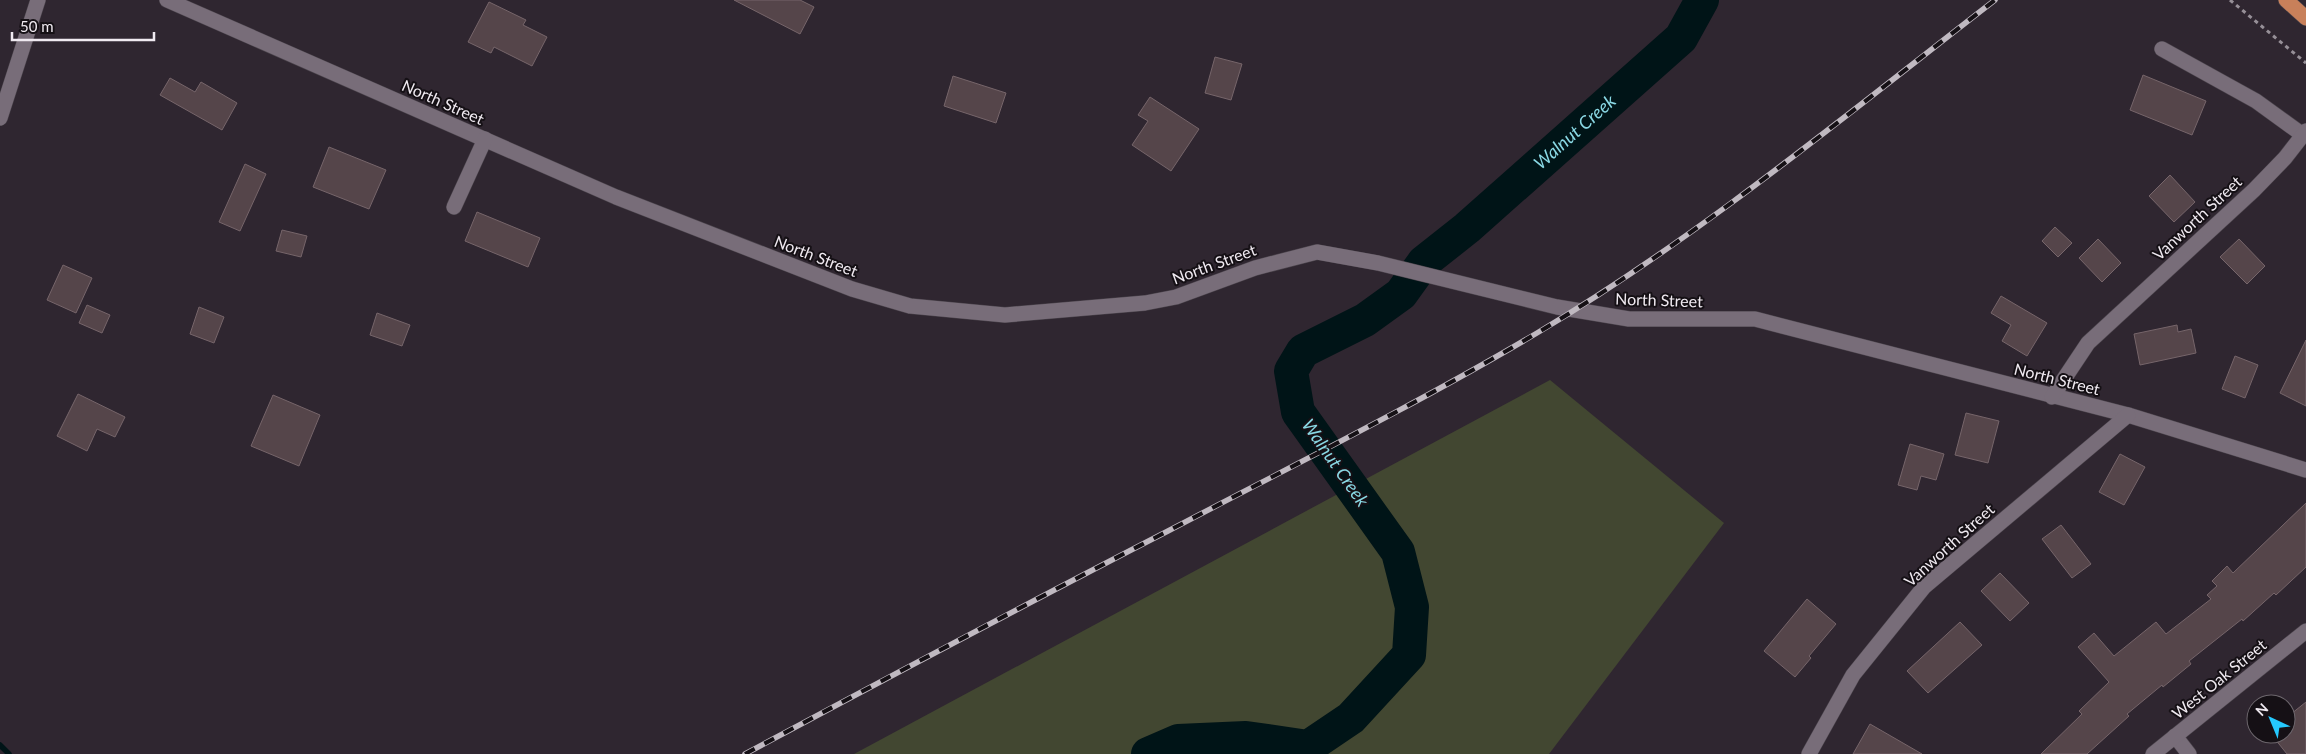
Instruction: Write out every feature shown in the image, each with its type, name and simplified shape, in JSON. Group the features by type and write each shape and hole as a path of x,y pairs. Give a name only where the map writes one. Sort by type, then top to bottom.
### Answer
{"main road":[{"path":"2286,0 2306,18"}],"street":[{"path":"0,118 38,0"},
{"name":"North Street","path":"167,0 625,201 852,289 910,306 1005,315 1145,303 1176,297 1255,268 1317,252 1378,263 1557,307 1629,319 1755,319 2052,397 2128,415 2306,470"},
{"path":"2162,49 2256,101 2304,133"},
{"name":"Vanworth Street","path":"2052,397 2088,344 2254,190 2286,158 2304,133"},
{"path":"454,207 484,139"},
{"name":"Vanworth Street","path":"1809,754 1853,675 1924,587 2128,415"},
{"name":"West Oak Street","path":"2153,754 2306,631"},
{"path":"2175,736 2189,754"}],"path":[{"path":"2230,0 2306,64"}],"green space":[{"path":"1550,380 1724,523 1549,754 854,754"}],"building":[{"path":"734,0 800,0 814,7 800,34"},
{"path":"489,2 526,20 523,25 547,37 532,66 494,47 491,53 468,42"},
{"path":"1215,57 1242,64 1231,100 1205,93"},
{"path":"2143,75 2206,101 2192,135 2130,110"},
{"path":"953,76 1006,93 996,123 944,106"},
{"path":"170,78 195,92 201,82 237,103 222,130 160,95"},
{"path":"1150,97 1199,129 1171,171 1132,145 1148,121 1138,115"},
{"path":"329,147 386,170 369,209 313,187"},
{"path":"245,164 266,174 240,231 219,222"},
{"path":"2170,175 2195,202 2174,222 2149,196"},
{"path":"477,212 540,238 528,267 465,241"},
{"path":"2055,227 2072,243 2058,257 2042,241"},
{"path":"282,230 307,236 301,257 276,251"},
{"path":"2098,239 2121,263 2102,282 2079,258"},
{"path":"2239,239 2265,266 2247,284 2220,257"},
{"path":"63,265 92,278 76,313 47,300"},
{"path":"2001,296 2047,323 2027,356 2002,341 2011,325 1991,313"},
{"path":"87,305 110,315 102,333 79,323"},
{"path":"199,307 224,317 214,343 190,334"},
{"path":"377,313 410,325 402,346 370,335"},
{"path":"2177,325 2178,332 2191,329 2196,353 2140,365 2134,334"},
{"path":"2306,340 2306,406 2280,393"},
{"path":"2235,356 2258,365 2245,398 2222,389"},
{"path":"78,394 125,417 115,437 97,429 87,451 57,436"},
{"path":"273,395 320,415 299,466 251,446"},
{"path":"1966,413 1999,421 1988,463 1955,455"},
{"path":"1910,444 1944,454 1936,480 1921,476 1917,490 1898,485"},
{"path":"2120,454 2145,467 2124,505 2099,492"},
{"path":"2306,503 2306,567 2276,595 2274,593 2243,621 2242,619 2189,661 2191,664 2127,714 2129,716 2087,754 2041,754 2082,714 2079,711 2109,682 2078,647 2094,633 2114,656 2156,622 2166,634 2211,599 2207,595 2217,586 2212,581 2227,566 2233,573"},
{"path":"2061,525 2091,564 2072,578 2042,539"},
{"path":"2000,573 2029,603 2010,621 1981,591"},
{"path":"1807,599 1836,624 1809,656 1811,658 1795,677 1764,651"},
{"path":"1960,622 1982,645 1928,693 1907,671"},
{"path":"2306,702 2306,754 2287,754 2279,744 2296,744 2296,710"},
{"path":"1870,724 1922,754 1853,754"}],"waterway":[{"name":"Walnut Creek","path":"1148,754 1178,741 1246,738 1308,747 1351,718 1409,655 1412,607 1398,552 1298,412 1291,371 1303,351 1365,320 1401,294 1424,262 1467,228 1681,38 1702,0"},
{"path":"0,745 9,754"}],"railway":[{"path":"745,754 1308,459 1537,333 1597,296 1714,215 1828,130 1995,0"}]}
